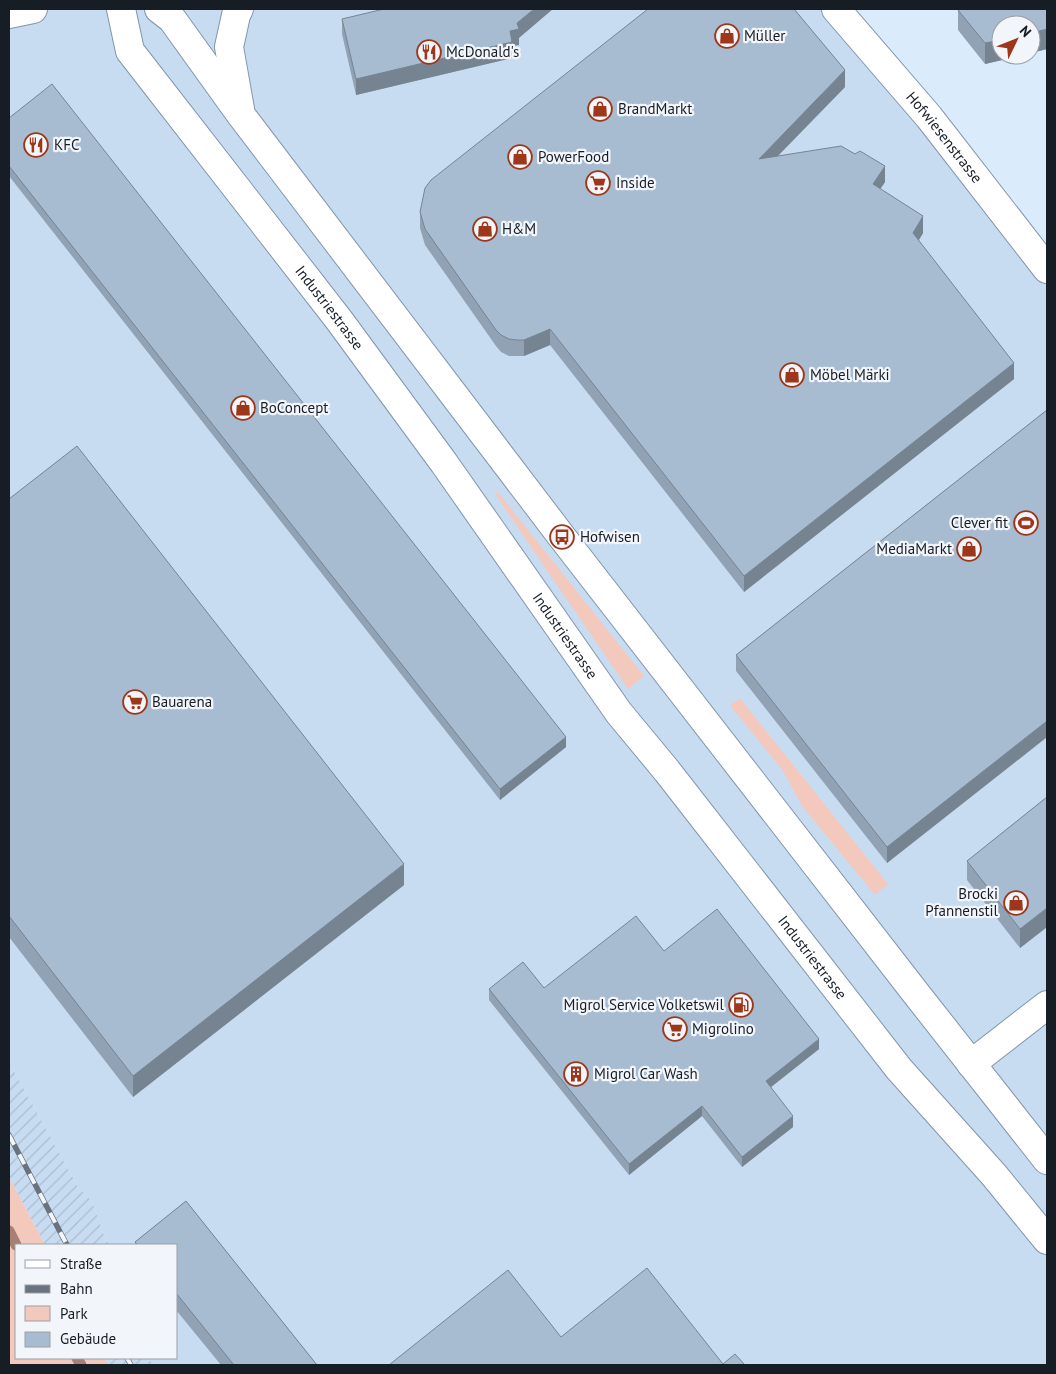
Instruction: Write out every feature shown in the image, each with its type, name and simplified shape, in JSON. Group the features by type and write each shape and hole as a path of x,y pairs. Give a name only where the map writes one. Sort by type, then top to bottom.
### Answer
{"main road":[{"path":"9,14 33,9"},
{"name":"Industriestrasse","path":"121,9 130,51 339,320 444,463 619,713 667,770 899,1069 994,1175 1047,1240"},
{"path":"159,9 172,19 241,115 562,537 1047,1160"},
{"path":"239,9 229,48 241,115"},
{"name":"Hofwiesenstrasse","path":"836,9 929,117 1047,269"},
{"path":"971,1064 1047,1005"}],"shaded area":[{"path":"33,9 836,9 1047,269 1047,1365 153,1365 150,1359 178,1359 178,1244 108,1244 92,1201 78,1187 9,1062 9,14"},
{"path":"9,1062 78,1187 92,1201 108,1244 44,1244 9,1177"},
{"path":"106,1359 150,1359 153,1365 109,1365"}],"green space":[{"path":"498,492 644,676 628,689 495,494"},
{"path":"740,698 888,884 875,895 802,806 783,771 732,708 731,705"},
{"path":"9,1177 44,1244 15,1244 15,1359 106,1359 109,1365 9,1365"}],"building":[{"name":"McDonald's","path":"384,9 534,9 517,23 519,29 510,31 512,42 356,79 342,19"},
{"path":"648,9 794,9 845,70 759,159 841,146 855,154 860,151 885,166 873,184 923,216 913,233 1014,363 744,576 550,329 524,340 509,339 496,330 425,229 420,212 425,188 431,180"},
{"path":"1047,9 1047,29 1041,30 1041,15 991,15 991,42 985,43 958,10"},
{"path":"52,84 566,737 500,789 9,166 9,118"},
{"name":"MediaMarkt","path":"1047,410 1047,721 887,847 736,655"},
{"name":"Bauarena","path":"77,446 404,864 133,1076 9,916 9,499"},
{"name":"Brocki Pfannenstil","path":"1047,797 1047,908 1020,929 967,861"},
{"path":"717,909 819,1039 766,1081 793,1116 742,1157 702,1106 629,1164 489,989 523,962 544,988 636,916 664,951"},
{"path":"186,1201 317,1365 234,1365 178,1295 178,1244 137,1244 135,1242"},
{"path":"647,1268 723,1364 735,1354 745,1365 389,1365 508,1270 561,1337"}],"waterway":[{"path":"9,1231 16,1244"},
{"path":"78,1359 81,1365"}],"railway":[{"path":"9,1135 66,1244"},
{"path":"128,1359 131,1365"}],"place":[{"name":"Müller","path":"727,36"},
{"name":"McDonald's","path":"429,52"},
{"name":"BrandMarkt","path":"600,109"},
{"name":"KFC","path":"36,145"},
{"name":"PowerFood","path":"520,157"},
{"name":"Inside","path":"598,183"},
{"name":"H&M","path":"485,229"},
{"name":"Möbel Märki","path":"792,375"},
{"name":"BoConcept","path":"243,408"},
{"name":"Clever fit","path":"1026,523"},
{"name":"Hofwisen","path":"562,537"},
{"name":"MediaMarkt","path":"969,549"},
{"name":"Bauarena","path":"135,702"},
{"name":"Brocki Pfannenstil","path":"1016,903"},
{"name":"Migrol Service Volketswil","path":"741,1005"},
{"name":"Migrolino","path":"675,1029"},
{"name":"Migrol Car Wash","path":"576,1074"}]}
